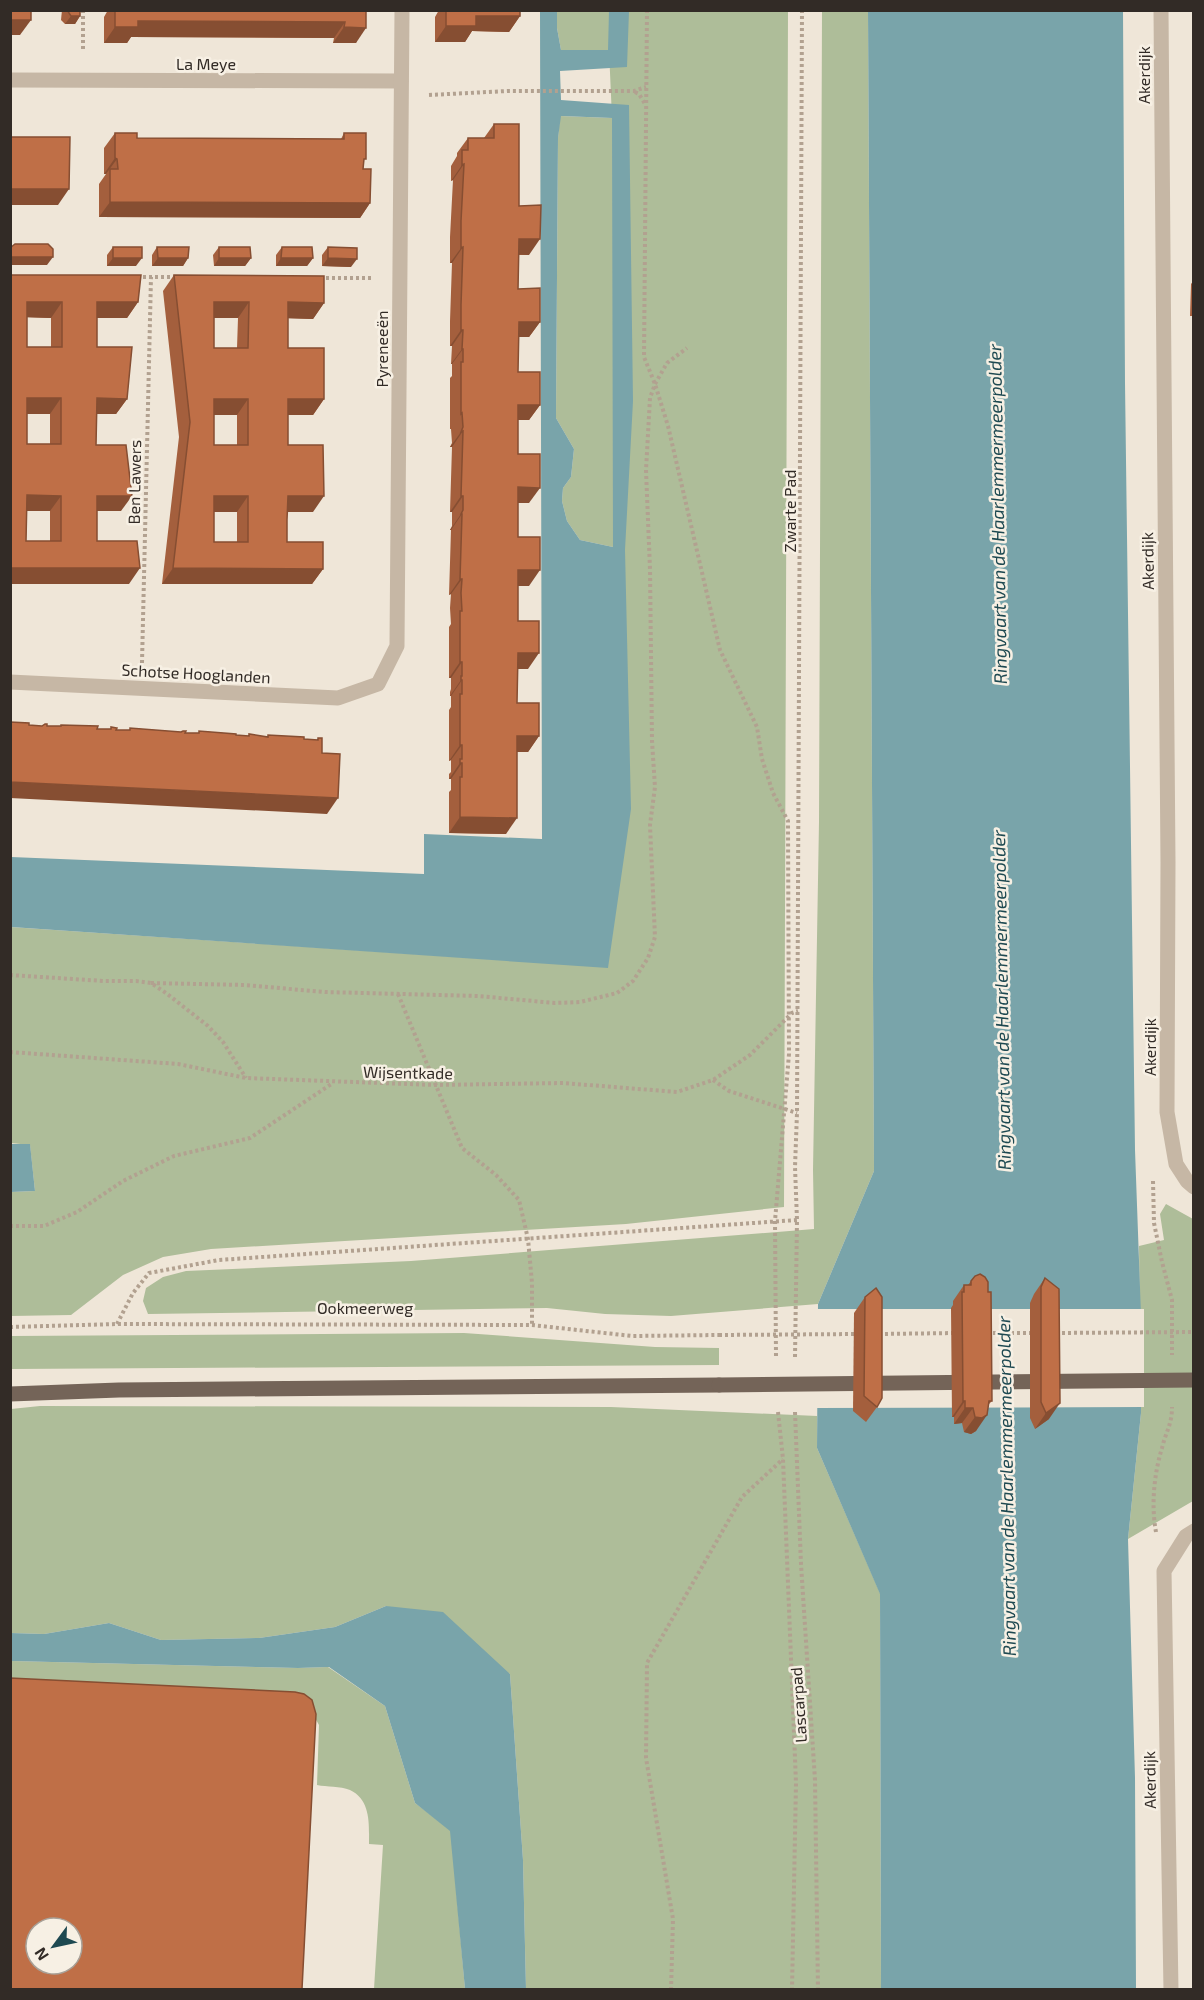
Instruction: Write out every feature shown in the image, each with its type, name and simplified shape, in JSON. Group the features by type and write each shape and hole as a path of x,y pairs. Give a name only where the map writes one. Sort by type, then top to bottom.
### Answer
{"main road":[{"path":"10,1394 119,1390 1194,1380"}],"street":[{"name":"Pyreneeën","path":"378,684 397,646 402,10"},
{"name":"Akerdijk","path":"1161,10 1168,862 1167,1112 1176,1164 1194,1187"},
{"name":"La Meye","path":"10,80 401,89"},
{"name":"Schotse Hooglanden","path":"10,682 338,698 378,684"},
{"path":"1164,1571 1186,1536 1194,1531"},
{"name":"Akerdijk","path":"1164,1571 1171,1989"}],"path":[{"path":"83,10 83,80"},
{"path":"646,10 644,357 655,384 676,457 720,650 757,727 762,759 773,793 788,821 789,1054 775,1221 775,1312"},
{"name":"Zwarte Pad","path":"796,1310 802,10"},
{"path":"401,89 587,93 634,91 646,87"},
{"path":"634,91 639,94 647,106"},
{"path":"128,276 187,277"},
{"name":"Ben Lawers","path":"142,687 151,277"},
{"path":"317,278 400,278"},
{"path":"10,975 104,981 244,985 325,992 478,996 555,1003 580,1002 617,993 633,981 648,958 655,937 650,825 655,786 646,470 650,398 667,363 687,348"},
{"path":"151,983 208,1026 223,1042 246,1078"},
{"path":"398,994 462,1148 496,1175 519,1200 528,1239 532,1283 532,1325"},
{"name":"Wijsentkade","path":"10,1052 178,1064 246,1078 435,1085 563,1083 677,1092 713,1080 750,1055 788,1017 798,1011"},
{"path":"713,1080 729,1091 797,1113"},
{"path":"10,1226 44,1226 77,1212 123,1181 174,1156 250,1138 334,1083"},
{"path":"1153,1180 1154,1223 1172,1300 1172,1356"},
{"path":"117,1324 133,1293 148,1273 219,1260 797,1220"},
{"name":"Ookmeerweg","path":"10,1327 117,1324 532,1325 632,1336 861,1334"},
{"path":"1051,1333 1194,1332"},
{"path":"980,1333 1039,1333"},
{"path":"873,1334 956,1334"},
{"path":"1164,1571 1155,1528 1155,1474 1172,1422 1172,1400"},
{"path":"778,1417 783,1459 796,1783 792,1989"},
{"name":"Lascarpad","path":"795,1419 801,1564 815,1780 818,1989"},
{"path":"671,1989 673,1919 646,1758 647,1663 742,1497 783,1459"}],"green space":[{"path":"557,11 788,11 784,1207 626,1224 211,1249 163,1257 123,1275 71,1315 11,1316 11,1192 35,1191 30,1145 11,1143 10,927 608,967 613,547 580,540 567,521 562,501 563,488 571,477 574,449 556,418 560,116 612,118 609,50 561,50"},
{"path":"822,11 868,11 874,1171 818,1304 671,1316 605,1314 547,1308 148,1314 143,1301 146,1288 163,1277 186,1271 411,1261 814,1229 819,822"},
{"path":"1166,1204 1193,1219 1193,1501 1128,1539 1141,1413 1139,1246 1164,1240 1160,1214"},
{"path":"464,1333 655,1347 719,1348 719,1365 11,1369 11,1336"},
{"path":"40,1406 611,1407 817,1416 817,1448 880,1593 881,1989 526,1989 523,1860 510,1674 386,1606 335,1627 259,1638 161,1640 109,1623 44,1634 11,1633 11,1409"},
{"path":"11,1661 328,1667 385,1706 415,1803 451,1830 465,1989 374,1989 383,1845 369,1844 367,1813 357,1794 338,1787 317,1785 319,1725 311,1711 11,1683"}],"water":[{"path":"540,11 557,11 561,50 608,50 609,11 629,11 627,67 560,71 561,100 629,105 633,401 625,550 631,809 608,968 11,927 11,857 424,874 424,834 542,839","holes":["561,116 612,118 613,547 580,540 567,521 562,501 563,488 571,477 574,449 556,418 558,138"]},
{"name":"Ringvaart van de Haarlemmermeerpolder","path":"868,11 1123,11 1125,383 1135,1150 1141,1315 1141,1413 1128,1539 1135,1778 1136,1989 881,1989 880,1594 817,1448 818,1304 874,1171"},
{"path":"10,1144 30,1144 35,1191 11,1192"},
{"path":"386,1606 443,1612 510,1674 523,1860 526,1989 465,1989 450,1831 415,1803 385,1706 329,1667 11,1661 11,1633 44,1634 109,1623 161,1640 259,1638 335,1627"}],"pier":[{"path":"815,1309 1144,1309 1144,1407 814,1408"}],"building":[{"path":"10,10 31,10 31,20 10,20"},
{"path":"67,10 80,10 80,16 71,16"},
{"path":"115,10 366,10 366,28 344,27 345,22 138,21 138,27 115,27"},
{"path":"446,10 520,10 520,16 476,16 476,26 446,26"},
{"path":"494,124 519,124 519,206 541,205 540,239 519,239 518,289 540,288 540,322 519,322 518,372 540,372 540,405 518,405 518,454 540,454 540,488 518,487 518,537 540,537 540,570 518,570 518,621 539,621 539,653 518,653 517,703 539,703 539,736 517,736 517,818 460,817 462,579 460,579 461,514 463,510 463,496 461,496 463,247 461,248 461,221 464,164 462,165 462,150 468,150 468,138 494,138"},
{"path":"115,133 137,133 137,138 344,139 344,133 366,133 366,159 364,159 363,169 371,169 370,203 110,202 110,169 118,169 115,158"},
{"path":"10,137 70,137 69,189 10,189"},
{"path":"15,244 48,244 53,249 53,257 10,257 10,248"},
{"path":"113,247 142,247 142,258 113,258"},
{"path":"157,247 189,247 188,258 158,258"},
{"path":"219,247 250,247 251,258 219,258"},
{"path":"282,247 312,247 313,258 281,258"},
{"path":"328,247 357,248 357,259 328,258"},
{"path":"10,275 141,275 138,302 97,302 97,347 132,347 127,399 97,398 96,445 126,445 132,496 97,496 97,541 137,541 140,568 10,568","holes":["27,302 62,302 62,347 27,347","27,398 61,398 61,444 27,444","27,495 61,496 61,541 26,541"]},
{"path":"174,275 324,276 324,303 288,302 288,348 324,348 324,399 288,399 288,445 323,445 324,496 288,496 287,520 287,542 323,542 323,569 173,568 190,422","holes":["214,302 249,302 248,348 214,348","214,399 248,399 248,445 214,445","214,496 248,496 248,542 214,542"]},
{"path":"10,722 42,726 47,724 47,726 98,726 97,729 111,729 111,727 117,728 116,730 130,730 130,728 186,731 185,733 199,733 199,731 249,736 249,734 268,737 268,735 304,737 304,739 318,740 322,738 322,753 340,754 338,798 10,782"},
{"path":"980,1274 985,1277 988,1282 988,1292 991,1292 992,1401 989,1401 987,1415 982,1418 975,1417 973,1408 965,1408 965,1401 963,1401 962,1292 964,1292 964,1285 971,1285 975,1276"},
{"path":"1045,1278 1059,1289 1060,1403 1046,1413 1041,1402 1041,1287"},
{"path":"876,1288 882,1297 882,1398 877,1407 864,1396 865,1297"},
{"path":"10,1678 295,1692 304,1694 312,1700 316,1714 302,1989 10,1989"}]}
